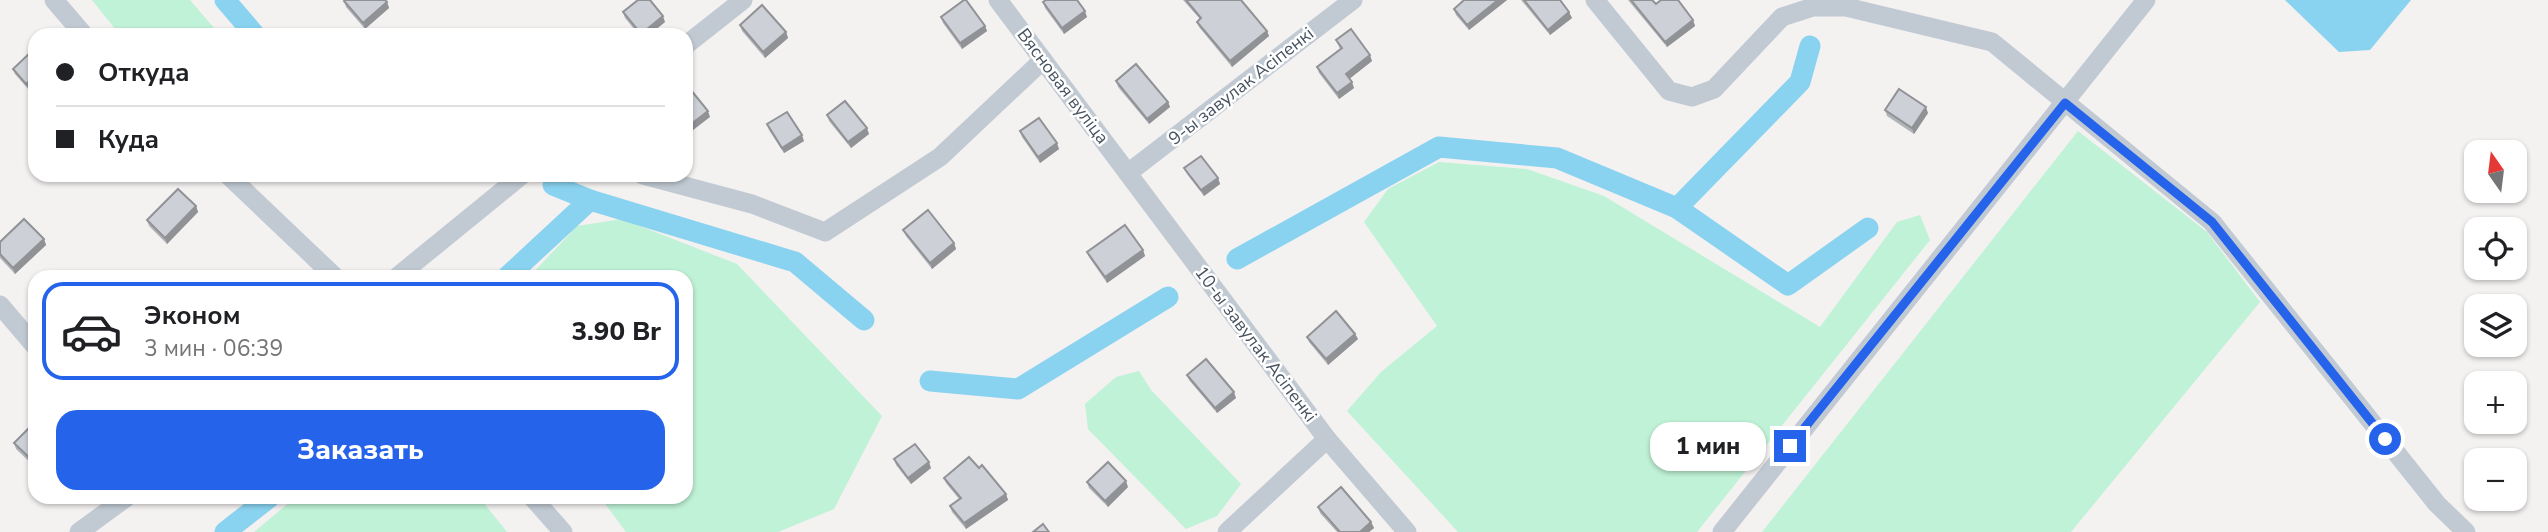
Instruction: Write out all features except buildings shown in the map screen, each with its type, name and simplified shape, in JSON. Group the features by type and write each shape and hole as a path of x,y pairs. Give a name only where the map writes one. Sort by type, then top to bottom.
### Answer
{"street":[{"path":"54,0 79,28"},
{"path":"693,39 743,0"},
{"name":"9-ы завулак Асіпенкі","path":"1128,173 1353,0"},
{"path":"1595,0 1669,91 1692,97 1714,89 1782,17 1813,7 1846,7 1992,42 2212,222 2437,504 2466,532"},
{"path":"1721,532 2146,0"},
{"name":"Вясновая вуліца","path":"1002,1 1128,173"},
{"path":"669,182 752,204 825,232 940,157 1043,60"},
{"name":"10-ы завулак Асіпенкі","path":"1128,173 1327,439 1227,532"},
{"path":"235,182 328,270"},
{"path":"405,270 513,182"},
{"path":"0,305 28,338"},
{"path":"1327,439 1407,532"},
{"path":"79,532 117,504"},
{"path":"538,504 563,532"}],"green space":[{"path":"92,0 190,0 214,28 114,28"},
{"path":"2078,131 2207,232 2260,302 2071,532 1762,532"},
{"path":"1439,162 1527,169 1604,196 1820,327 1897,222 1920,215 1930,240 1697,532 1458,532 1347,411 1381,372 1437,326 1364,222 1388,189"},
{"path":"622,219 737,264 882,416 834,509 778,532 626,532 605,504 693,504 693,270 536,270 577,226"},
{"path":"1139,371 1151,390 1241,484 1217,516 1186,529 1088,429 1085,404 1116,377"},
{"path":"288,504 485,504 507,532 254,532"}],"water":[{"path":"2285,0 2411,0 2370,50 2339,52"}],"waterway":[{"path":"225,0 249,28"},
{"path":"1677,208 1800,82 1810,46"},
{"path":"1237,259 1439,147 1557,158 1677,208 1788,285 1868,228"},
{"path":"553,185 590,200"},
{"path":"514,270 590,200 795,262 864,320"},
{"path":"930,381 1018,389 1168,297"},
{"path":"225,532 261,504"}],"route":[{"path":"1790,446 2065,103 2212,222 2385,439"}]}
